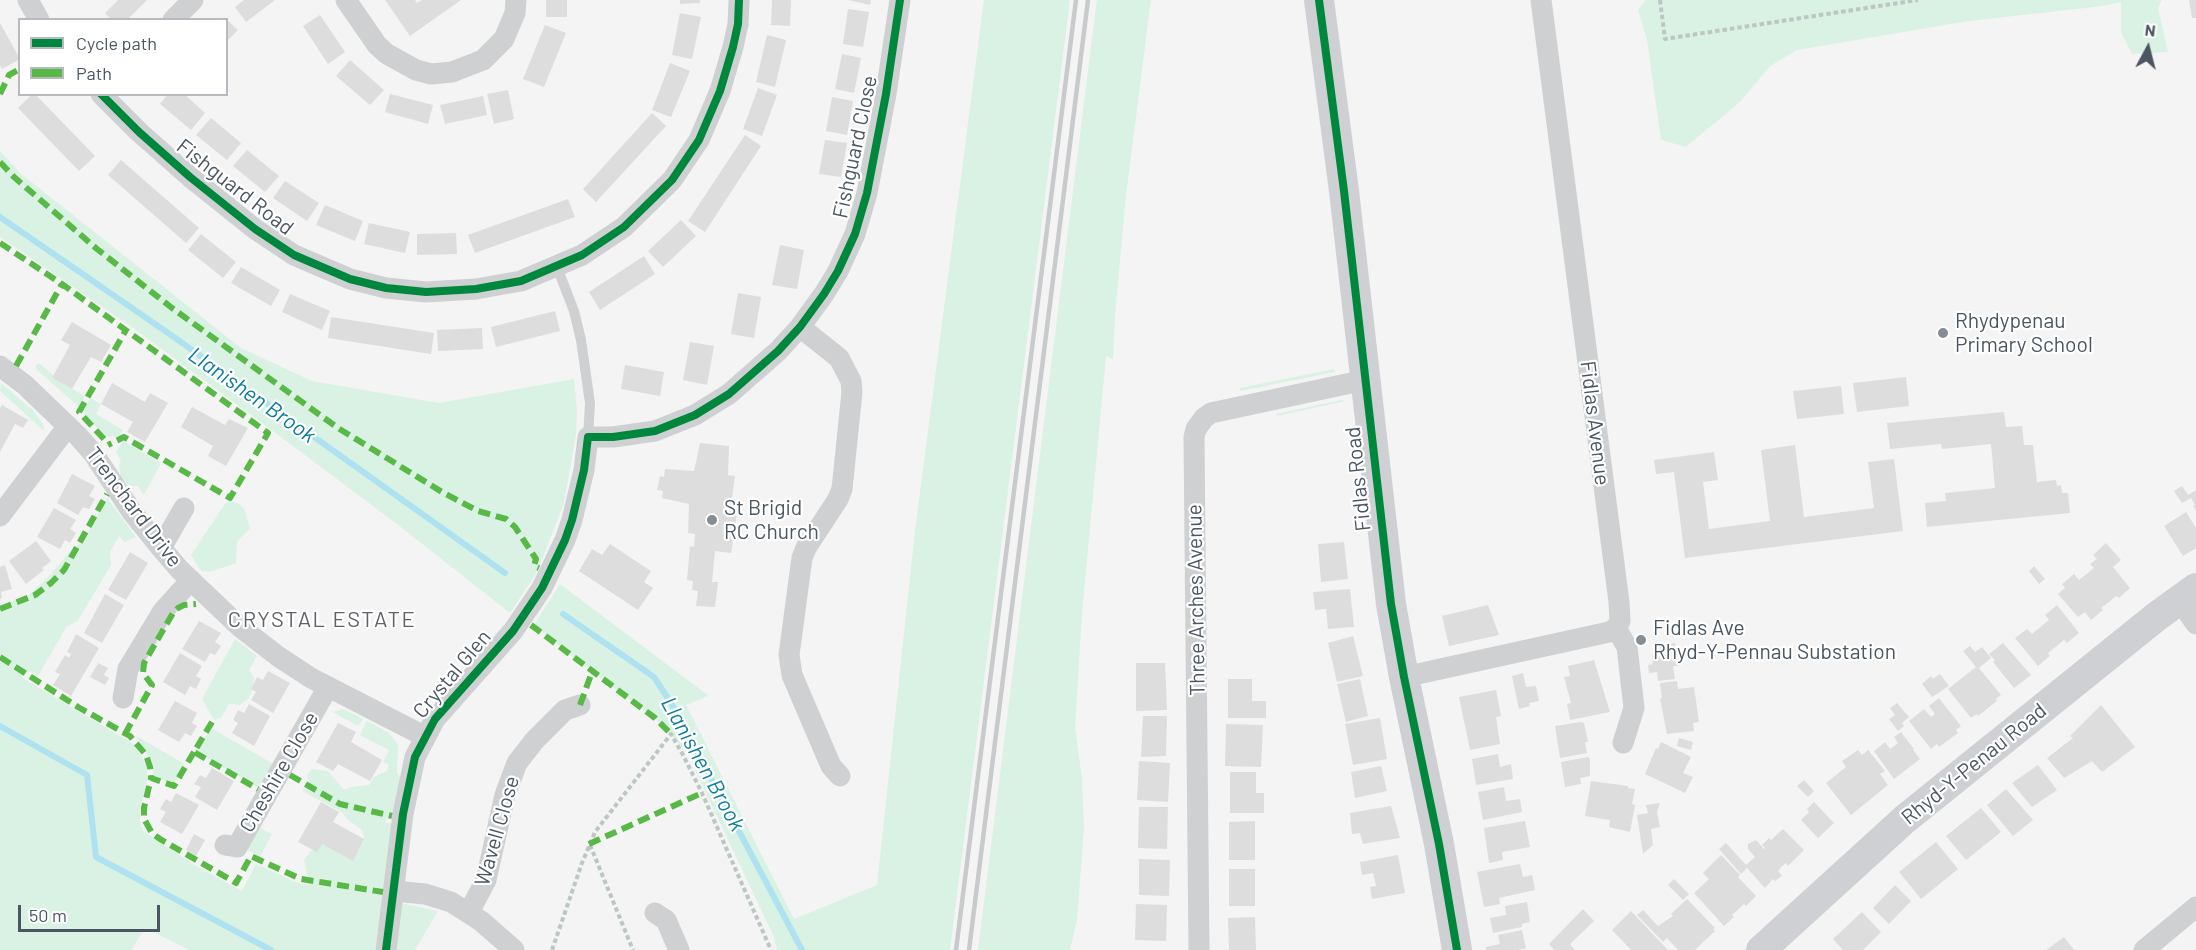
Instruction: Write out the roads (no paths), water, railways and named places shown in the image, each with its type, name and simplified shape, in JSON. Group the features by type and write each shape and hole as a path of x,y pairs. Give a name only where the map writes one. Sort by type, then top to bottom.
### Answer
{"street":[{"path":"28,0 38,18"},
{"path":"175,18 193,0"},
{"path":"346,0 377,45 387,54 416,70 431,74 452,72 483,60 504,39 515,13 516,0"},
{"name":"Fishguard Road","path":"103,96 147,140 255,229 294,255 350,279 406,291 450,292 522,280 557,267 582,255 624,227 657,197 684,164 710,118 727,70 738,24 739,0"},
{"name":"Fishguard Close","path":"588,437 613,437 655,431 695,415 745,383 800,327 824,294 838,271 861,215 880,127 900,0"},
{"name":"Fidlas Road","path":"1319,0 1344,191 1388,581 1404,677 1439,844 1457,950"},
{"name":"Fidlas Avenue","path":"1541,0 1619,602 1620,621 1616,628"},
{"path":"800,327 839,358 851,381 852,392 842,489 802,558 789,655 792,675 831,766 840,776"},
{"name":"Trenchard Drive","path":"0,366 25,385 93,453 132,512 161,548 240,627 304,674 424,736"},
{"name":"Three Arches Avenue","path":"1199,950 1194,436 1196,429 1204,418 1211,414 1365,380"},
{"path":"0,516 68,426"},
{"name":"Crystal Glen","path":"386,950 409,784 415,757 424,736 446,704 517,625 542,588 570,526 581,487 588,437"},
{"path":"161,548 184,507"},
{"path":"123,698 128,669 163,611 191,579"},
{"path":"2187,594 2196,624"},
{"name":"Rhyd-Y-Penau Road","path":"1761,950 1905,819 2187,594"},
{"path":"1404,677 1609,632 1616,628 1627,646 1634,708 1623,743"},
{"name":"Cheshire Close","path":"225,845 237,847 328,687"},
{"name":"Wavell Close","path":"469,912 486,880 505,795 517,763 565,710 580,705"},
{"path":"394,891 439,897 469,912 514,950"},
{"path":"2144,950 2196,907"},
{"path":"655,913 666,920 679,950"}],"lane":[{"name":"Crystal Glen","path":"557,267 574,310 581,340 590,403 588,437"}],"waterway":[{"name":"Llanishen Brook","path":"0,217 171,335 505,573"},
{"name":"Llanishen Brook","path":"563,614 654,677 671,703 802,950"},
{"path":"0,726 87,775 96,857 271,950"}],"railway":[{"path":"956,950 1076,0"},
{"path":"969,950 1088,0"}],"place":[{"name":"Rhydypenau Primary School","path":"1943,333"},
{"name":"St Brigid RC Church","path":"712,520"},
{"name":"Fidlas Ave Rhyd-Y-Pennau Substation","path":"1641,640"}],"district":[{"name":"CRYSTAL ESTATE","path":"322,620"}]}
